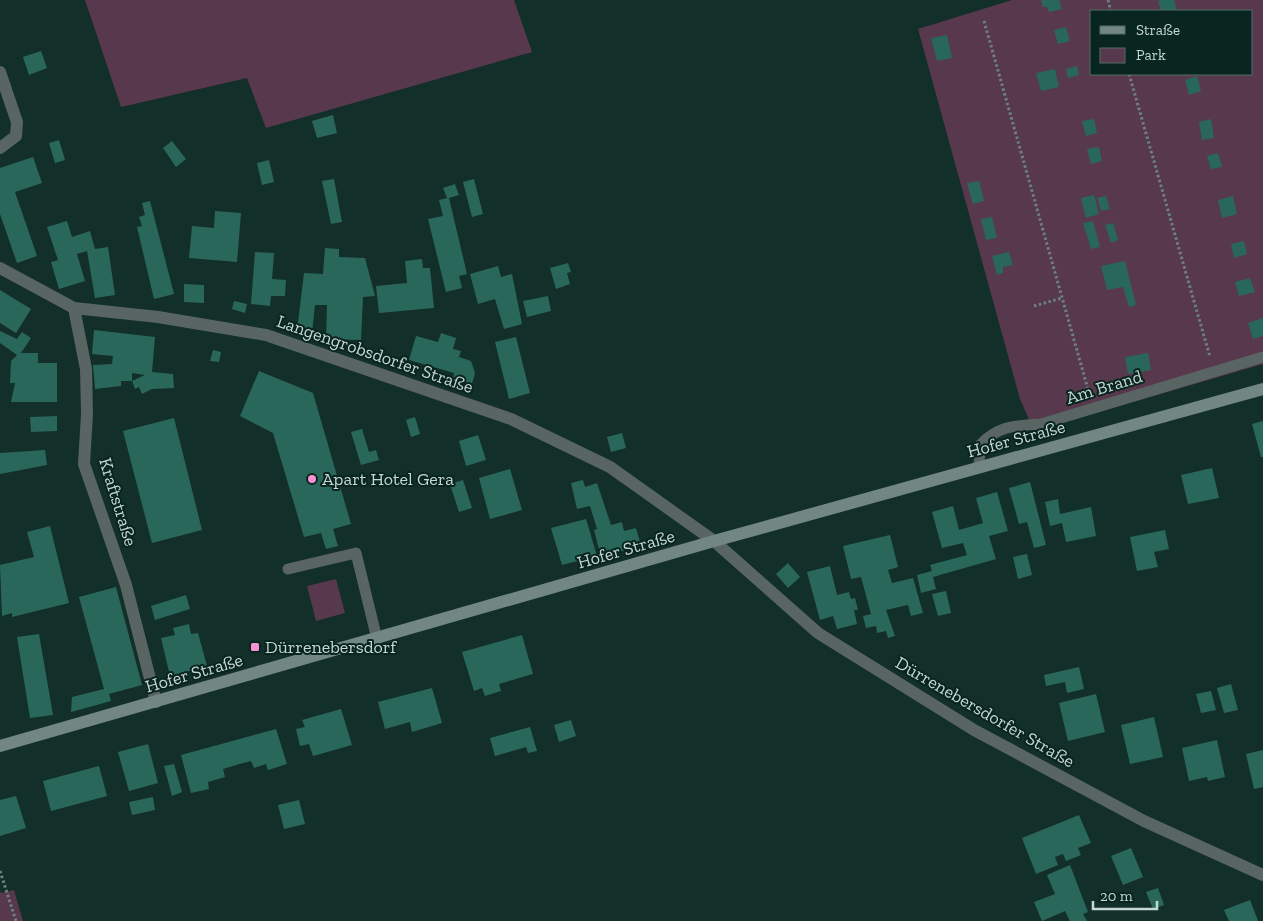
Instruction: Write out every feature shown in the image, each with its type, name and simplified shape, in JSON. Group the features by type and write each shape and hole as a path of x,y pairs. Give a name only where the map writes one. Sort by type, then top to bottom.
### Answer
{"main road":[{"name":"Hofer Straße","path":"0,746 714,541 1263,388"}],"street":[{"path":"0,72 17,122 16,136 0,148"},
{"name":"Langengrobsdorfer Straße","path":"0,268 74,308 158,317 266,335 511,419 610,467 714,541"},
{"name":"Kraftstraße","path":"74,308 86,369 87,414 84,464 126,585 156,702"},
{"name":"Dürrenebersdorfer Straße","path":"714,541 818,632 974,730 1144,821 1263,875"}],"lane":[{"name":"Am Brand","path":"979,467 980,445 992,432 1014,426 1041,424 1263,357"},
{"path":"288,569 356,552 377,639"}],"path":[{"path":"984,21 1094,408"},
{"path":"1129,75 1214,372"},
{"path":"1034,306 1062,298"},
{"path":"0,870 16,921"}],"green space":[{"path":"85,0 514,0 532,52 266,128 247,78 121,107"},
{"path":"1012,0 1263,0 1263,364 1034,431 1020,399 918,29"},
{"path":"336,579 345,613 316,621 307,586"},
{"path":"14,890 23,921 0,921 0,891 1,893"}],"building":[{"path":"1041,0 1059,0 1062,9 1049,12 1047,7 1043,7"},
{"path":"1174,0 1177,10 1161,10 1158,1"},
{"path":"1066,27 1070,41 1058,44 1054,30"},
{"path":"947,35 952,58 937,61 931,38"},
{"path":"41,51 47,68 29,75 23,57"},
{"path":"1077,66 1079,75 1068,78 1066,69"},
{"path":"1055,69 1059,87 1041,91 1036,73"},
{"path":"1197,76 1201,91 1189,95 1185,80"},
{"path":"333,115 337,133 317,138 312,121"},
{"path":"1094,119 1097,133 1086,136 1082,121"},
{"path":"1211,119 1214,138 1202,140 1199,122"},
{"path":"59,140 65,160 55,163 49,143"},
{"path":"172,141 186,159 176,167 163,148"},
{"path":"1099,147 1102,161 1091,164 1087,149"},
{"path":"1218,153 1222,167 1211,169 1207,156"},
{"path":"33,157 42,183 15,192 37,256 17,263 0,214 0,168"},
{"path":"269,160 274,182 262,185 257,163"},
{"path":"334,179 342,222 331,224 322,181"},
{"path":"474,179 483,214 472,217 463,182"},
{"path":"979,181 984,201 973,204 967,183"},
{"path":"455,184 459,195 449,198 467,274 459,276 462,288 446,292 428,219 443,216 439,200 447,198 443,188"},
{"path":"1094,195 1099,214 1086,218 1081,198"},
{"path":"1106,196 1110,209 1101,211 1097,198"},
{"path":"1233,196 1237,214 1222,218 1218,200"},
{"path":"150,201 174,294 154,299 137,227 142,226 139,217 145,215 142,203"},
{"path":"215,211 241,213 237,262 189,258 192,226 214,228"},
{"path":"992,217 997,238 986,240 981,219"},
{"path":"67,221 72,237 90,231 95,249 108,247 115,295 95,298 87,251 77,254 85,281 59,289 51,262 58,260 47,227"},
{"path":"1093,221 1100,247 1091,249 1083,223"},
{"path":"1113,223 1118,240 1111,243 1105,225"},
{"path":"1244,241 1247,254 1234,258 1231,244"},
{"path":"325,248 339,249 339,257 365,258 375,296 363,297 361,340 326,339 327,305 315,305 312,333 297,331 304,273 323,274"},
{"path":"255,252 274,253 272,279 286,280 285,296 271,296 270,306 251,304"},
{"path":"1009,252 1013,265 1003,267 1003,273 997,275 992,256"},
{"path":"422,259 423,268 430,268 434,308 379,313 376,286 407,283 405,261"},
{"path":"1125,261 1136,305 1129,307 1123,287 1107,290 1101,266"},
{"path":"568,263 571,272 567,273 570,284 556,289 550,268"},
{"path":"498,266 501,277 512,274 522,324 504,329 495,299 478,304 470,274"},
{"path":"1250,278 1255,292 1239,296 1235,282"},
{"path":"184,284 204,285 204,303 184,302"},
{"path":"0,290 31,309 16,333 0,323"},
{"path":"548,296 551,311 527,317 523,301"},
{"path":"234,301 247,304 245,313 232,309"},
{"path":"1263,318 1263,336 1253,339 1248,323"},
{"path":"94,330 155,337 152,372 173,374 174,388 152,389 142,394 139,387 135,389 132,381 121,381 121,386 95,389 93,365 112,364 113,356 92,354","holes":["132,373 145,375 132,381"]},
{"path":"0,331 17,339 22,332 31,338 21,353 38,353 38,363 57,363 57,402 11,402 15,383 10,383 11,361 17,355 0,343"},
{"path":"441,333 456,338 453,349 461,351 459,357 471,361 475,373 472,384 453,379 454,373 409,360 416,336 438,342"},
{"path":"516,337 530,393 509,399 495,342"},
{"path":"213,350 221,352 219,362 210,361"},
{"path":"1148,353 1151,370 1128,374 1125,357"},
{"name":"Apart Hotel Gera","path":"259,371 313,393 351,524 333,529 338,546 326,549 321,533 304,537 273,433 240,416"},
{"path":"57,416 57,431 31,432 30,417"},
{"path":"415,417 420,434 411,437 406,420"},
{"path":"174,418 202,530 152,543 123,431"},
{"path":"1263,421 1263,457 1261,457 1252,424"},
{"path":"362,429 369,452 376,450 379,460 361,465 351,432"},
{"path":"622,433 626,448 611,452 607,437"},
{"path":"478,435 486,460 466,466 459,441"},
{"path":"45,450 47,465 0,474 0,453"},
{"path":"1212,468 1219,498 1188,504 1181,475"},
{"path":"510,469 522,510 490,519 479,478"},
{"path":"463,480 472,508 459,512 450,484"},
{"path":"583,480 585,487 597,483 611,525 622,522 624,531 636,528 641,546 601,557 594,530 597,529 590,506 577,509 571,483"},
{"path":"1030,482 1046,545 1034,548 1027,522 1019,524 1009,488"},
{"path":"997,492 1008,531 989,536 996,559 933,577 936,589 921,593 917,575 932,571 930,565 967,555 963,543 942,548 932,512 953,506 959,530 983,523 976,498"},
{"path":"1058,499 1060,514 1091,507 1096,536 1066,542 1062,523 1050,526 1045,502"},
{"path":"586,519 597,556 562,565 551,528"},
{"path":"50,526 69,603 12,617 12,613 2,616 0,565 34,557 27,532"},
{"path":"1165,530 1169,549 1154,552 1158,567 1137,571 1130,537"},
{"path":"890,535 898,567 888,570 892,583 913,578 923,613 911,616 908,605 886,610 895,636 888,638 886,631 877,633 876,626 866,628 863,616 871,614 861,577 851,579 843,546"},
{"path":"1027,554 1032,575 1018,579 1013,557"},
{"path":"788,563 800,577 788,588 776,574"},
{"path":"830,566 837,595 849,592 851,599 855,598 858,610 854,610 857,624 837,629 833,616 820,620 807,572"},
{"path":"116,587 142,685 109,694 111,701 71,712 72,697 104,689 79,597"},
{"path":"946,591 951,613 938,616 932,594"},
{"path":"186,595 190,609 155,620 151,606"},
{"path":"189,624 191,634 198,633 207,666 170,676 161,638 175,635 173,628"},
{"path":"39,634 53,715 30,718 17,637"},
{"path":"522,635 533,674 499,684 501,691 485,696 482,688 474,691 462,652"},
{"path":"1079,667 1084,689 1067,693 1065,682 1046,686 1044,675"},
{"path":"1231,684 1238,710 1224,713 1217,688"},
{"path":"432,688 442,723 412,732 410,722 385,729 378,702"},
{"path":"1211,691 1216,710 1201,713 1196,694"},
{"path":"1096,694 1105,732 1068,741 1059,703"},
{"path":"341,709 352,745 313,756 309,744 300,746 296,729 305,727 302,720"},
{"path":"1154,717 1163,757 1130,764 1121,725"},
{"path":"571,720 576,736 559,742 554,725"},
{"path":"530,727 537,751 528,753 526,747 495,756 490,738"},
{"path":"276,729 287,764 268,770 266,764 254,768 251,761 236,765 223,769 225,777 208,782 209,789 191,793 181,755"},
{"path":"1217,740 1225,777 1208,781 1207,777 1189,781 1182,748"},
{"path":"148,744 158,783 129,791 118,752"},
{"path":"1263,750 1263,787 1254,789 1246,754"},
{"path":"174,764 182,792 172,796 164,766"},
{"path":"99,766 107,796 51,811 43,781"},
{"path":"16,796 26,828 0,836 0,800"},
{"path":"153,797 155,810 132,815 129,802"},
{"path":"299,800 305,824 284,829 278,805"},
{"path":"1079,815 1091,843 1078,848 1081,855 1066,861 1063,854 1055,857 1058,865 1036,874 1022,838"},
{"path":"1131,848 1143,877 1123,885 1111,856"},
{"path":"1070,865 1088,912 1083,914 1087,921 1070,921 1065,911 1042,921 1034,902 1055,894 1047,875"},
{"path":"1158,888 1164,905 1153,909 1146,892"},
{"path":"1250,900 1258,921 1229,921 1224,910"}],"place":[{"name":"Apart Hotel Gera","path":"312,479"},
{"name":"Dürrenebersdorf","path":"255,647"}]}
